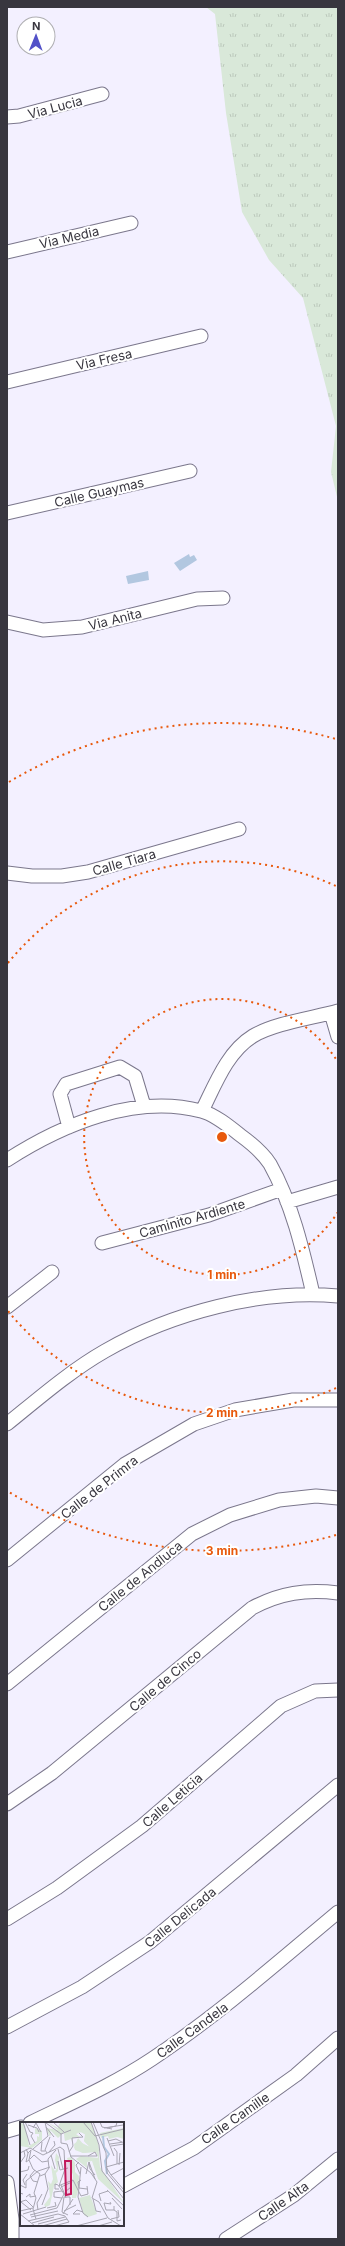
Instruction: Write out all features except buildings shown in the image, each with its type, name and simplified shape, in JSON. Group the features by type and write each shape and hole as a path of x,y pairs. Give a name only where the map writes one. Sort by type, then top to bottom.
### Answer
{"street":[{"name":"Via Lucia","path":"7,117 19,116 102,94"},
{"name":"Via Media","path":"7,252 131,223"},
{"name":"Via Fresa","path":"7,382 201,336"},
{"name":"Calle Guaymas","path":"7,513 190,471"},
{"name":"Via Anita","path":"7,622 43,630 82,627 197,599 223,598"},
{"name":"Calle Tiara","path":"7,873 39,876 62,876 88,872 239,830"},
{"path":"202,1111 223,1069 236,1052 253,1036 334,1012 338,1037"},
{"path":"69,1128 60,1094 66,1084 120,1067 135,1076 144,1106"},
{"path":"7,1160 25,1149 84,1120 144,1106 165,1106 202,1111 234,1130 253,1145 270,1164 287,1202 313,1294"},
{"path":"287,1202 338,1187"},
{"name":"Caminito Ardiente","path":"102,1244 209,1216 282,1189"},
{"path":"7,1307 52,1272"},
{"path":"7,1424 63,1379 92,1359 144,1332 184,1316 229,1305 280,1296 313,1294 338,1296"},
{"name":"Calle de Primra","path":"7,1560 125,1464 194,1424 235,1410 293,1400 338,1400"},
{"name":"Calle de Andluca","path":"7,1684 192,1534 230,1515 279,1500 316,1496 338,1498"},
{"name":"Calle de Cinco","path":"7,1804 52,1774 252,1608 275,1597 293,1593 311,1591 338,1593"},
{"name":"Calle Leticia","path":"7,1918 57,1888 142,1826 281,1706 315,1691 338,1690"},
{"name":"Calle Delicada","path":"7,2027 82,1987 150,1942 338,1785"},
{"name":"Calle Candela","path":"32,2122 98,2090 151,2060 213,2016 338,1912"},
{"name":"Calle Camille","path":"124,2185 194,2148 296,2075 338,2038"},
{"path":"7,2131 20,2127"},
{"name":"Calle Alta","path":"226,2239 294,2195 338,2159"},
{"path":"7,2182 17,2220 12,2239"}],"green space":[{"path":"206,7 338,7 338,501 331,472 336,426 303,298 269,260 242,212 226,113 215,14"}],"water":[{"path":"189,554 190,557 194,555 197,560 180,571 174,563"},
{"path":"148,571 149,580 128,584 126,576"}]}
